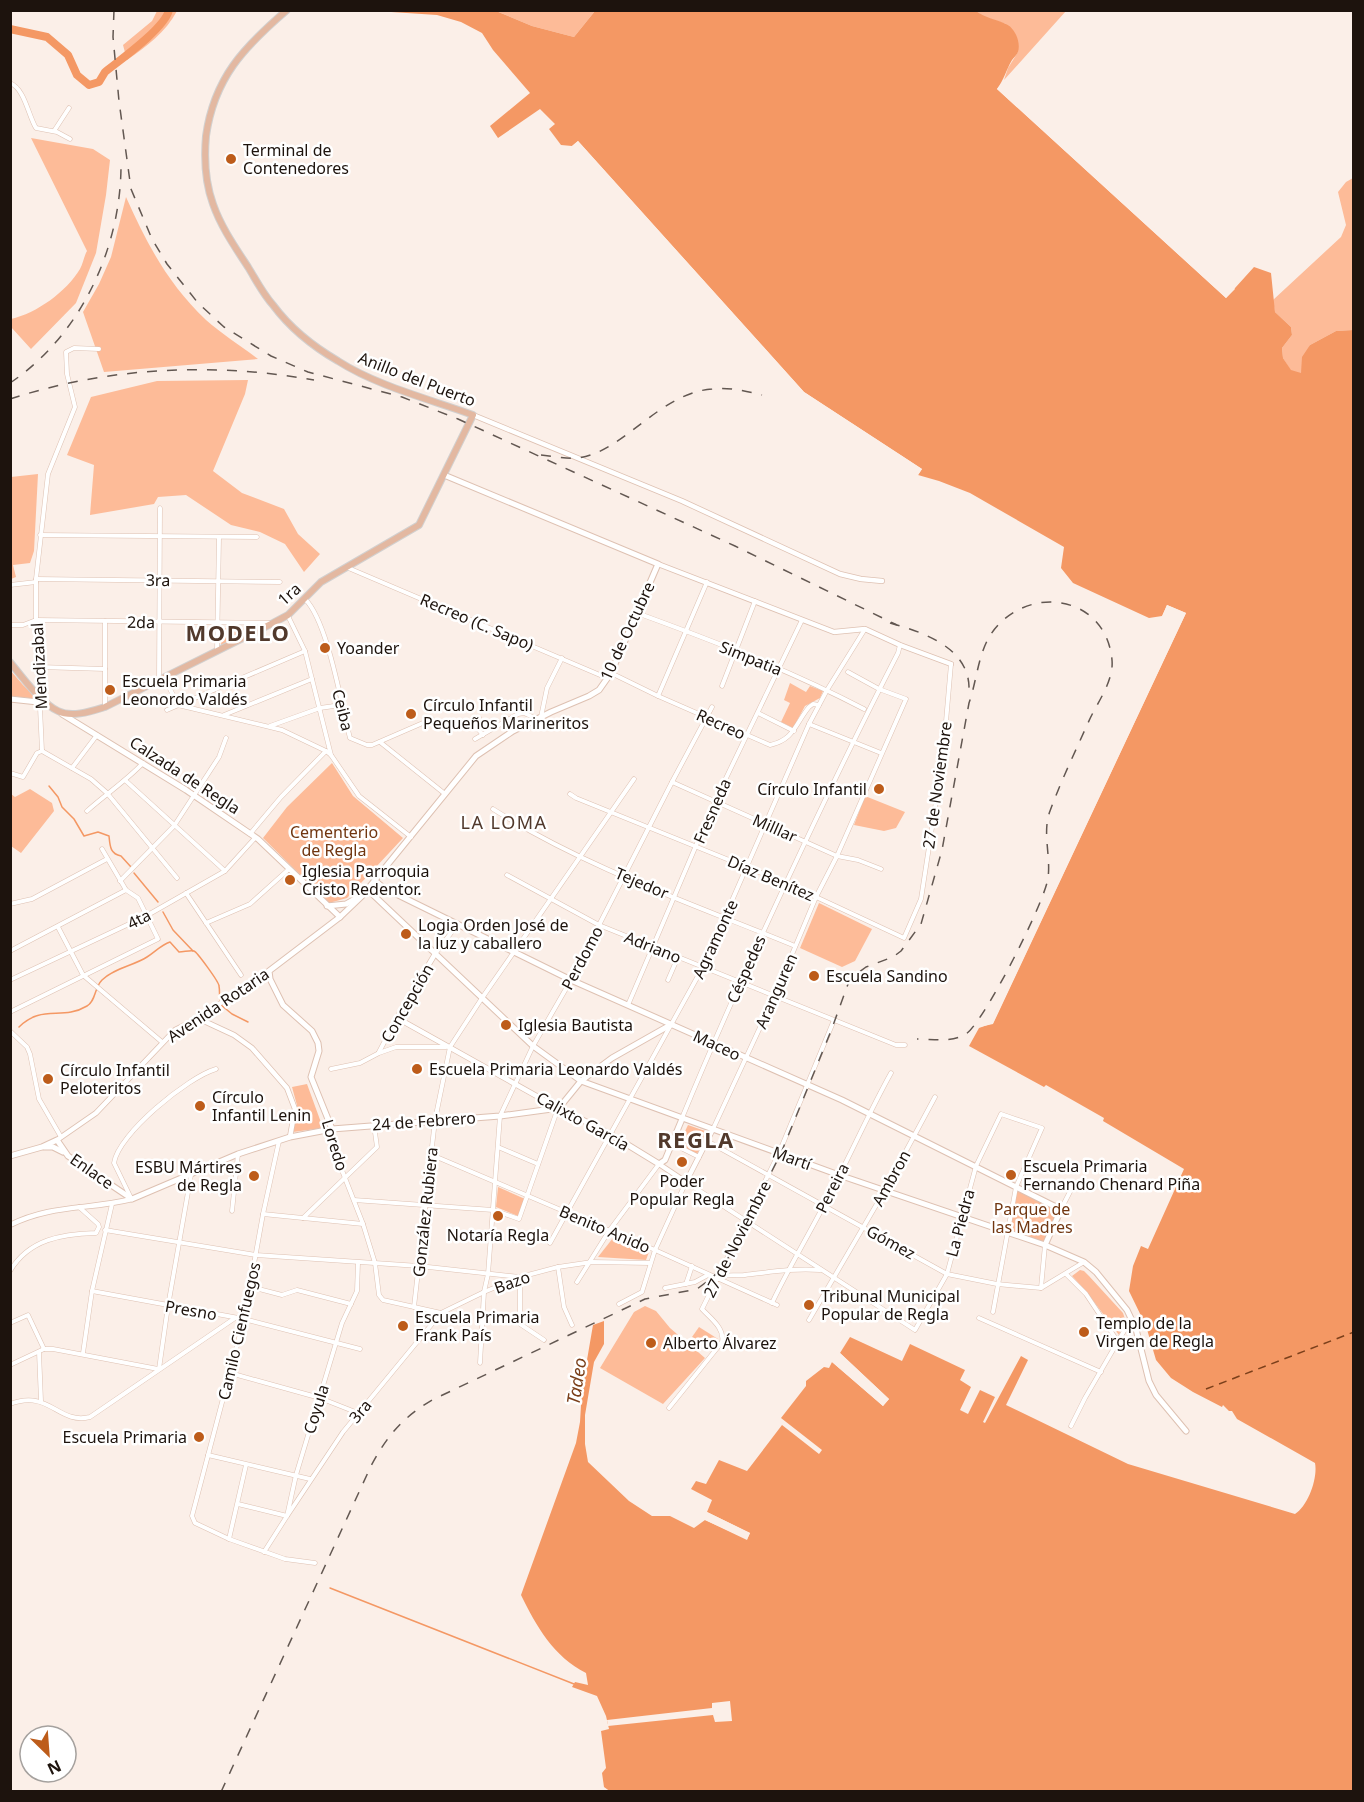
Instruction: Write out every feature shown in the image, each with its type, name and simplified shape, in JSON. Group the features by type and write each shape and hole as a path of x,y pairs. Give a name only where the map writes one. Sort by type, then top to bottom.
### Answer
{"main road":[{"name":"Anillo del Puerto","path":"287,10 255,39 234,63 221,82 209,114 205,168 213,204 225,231 273,306 306,339 337,361 383,382 473,415"},
{"name":"1ra","path":"58,712 79,713 105,706 162,680 273,623 288,615 321,582 418,525 473,415"},
{"name":"10 de Octubre","path":"368,890 476,756 539,718 598,690 609,676 658,564 444,475"},
{"name":"Calzada de Regla","path":"10,662 41,700 194,795 252,836 340,917"},
{"path":"10,699 41,700"},
{"name":"Maceo","path":"375,881 384,888 457,925 571,980 869,1113 976,1166 1058,1212"},
{"name":"Avenida Rotaria","path":"269,971 340,917 368,890"},
{"name":"Martí","path":"368,890 533,1046 581,1081 779,1154 1045,1245 1084,1262 1096,1272 1127,1310 1136,1329 1149,1381 1156,1395 1186,1431"},
{"path":"327,906 346,904 365,897 377,899"},
{"name":"Loredo","path":"269,971 270,979 283,1005 312,1031 318,1043 318,1056 311,1077 332,1129"},
{"path":"559,1108 581,1081 612,1058 672,1024"},
{"name":"24 de Febrero","path":"132,1199 238,1154 290,1137 332,1129 500,1116 559,1108"},
{"name":"Calixto García","path":"559,1108 610,1134 659,1164"},
{"name":"Céspedes","path":"659,1164 665,1160 682,1119"},
{"name":"Avenida Rotaria","path":"10,1156 42,1147 59,1139"},
{"name":"Enlace","path":"59,1139 68,1156 132,1199"},
{"path":"42,1147 52,1147 68,1156"},
{"path":"1045,1245 1058,1212"}],"street":[{"path":"10,83 15,85 21,94 36,128 54,131 70,139"},
{"path":"54,131 69,108"},
{"name":"Mendizabal","path":"42,751 36,580 48,474 75,407 67,374 66,352 75,348 99,349"},
{"name":"Anillo del Puerto","path":"473,415 682,501 840,574 882,581"},
{"path":"160,508 159,622 162,680 178,705 282,730 326,750 359,796 411,837"},
{"path":"40,535 257,537"},
{"path":"217,652 219,537"},
{"path":"658,564 834,632 865,629 951,664"},
{"name":"Recreo (C. Sapo)","path":"346,567 609,676"},
{"name":"3ra","path":"10,585 36,580 280,582"},
{"path":"658,696 707,582"},
{"name":"Ceiba","path":"305,599 312,606 324,632 350,738 367,745 380,742"},
{"path":"722,686 755,601"},
{"name":"Simpatia","path":"637,613 780,670 864,709"},
{"path":"288,615 305,651 331,755"},
{"name":"2da","path":"10,625 23,625 36,620 273,623"},
{"name":"Fresneda","path":"628,1005 715,801 780,670 802,620"},
{"path":"105,621 105,706"},
{"name":"Agramonte","path":"550,1243 703,967 819,705 865,629"},
{"name":"Céspedes","path":"682,1119 740,982 900,645"},
{"path":"167,711 305,651"},
{"path":"476,740 518,714 524,713 539,718 547,688 562,658"},
{"name":"27 de Noviembre","path":"904,938 921,899 943,756 951,664"},
{"path":"39,667 105,669"},
{"path":"848,672 879,690"},
{"name":"Recreo","path":"609,676 770,745 779,743 794,731"},
{"path":"222,716 312,679"},
{"name":"Aranguren","path":"619,1304 642,1292 655,1250 775,995 816,897 837,856 906,699 879,690"},
{"path":"269,727 320,708 341,705"},
{"path":"758,713 794,731 808,706 819,705"},
{"name":"Perdomo","path":"480,1363 500,1116 533,1046 571,980 712,707"},
{"path":"479,718 478,729 484,735"},
{"path":"432,719 380,742 446,794"},
{"path":"810,724 881,753"},
{"path":"72,768 97,735"},
{"path":"120,881 174,826 219,757 226,738"},
{"name":"4ta","path":"10,980 146,916 225,872 269,809 326,750"},
{"path":"10,772 24,777 37,753 42,751 91,779 107,793 177,878"},
{"path":"87,811 107,793 126,782 143,763"},
{"name":"González Rubiera","path":"414,1307 435,1120 450,1047 634,779"},
{"path":"126,782 225,872"},
{"name":"Milllar","path":"672,782 837,856 881,869"},
{"name":"Díaz Benítez","path":"570,794 786,884 904,938"},
{"name":"Tejedor","path":"493,808 580,857 795,946"},
{"path":"10,1012 158,939 138,898 126,890 102,849"},
{"path":"10,904 32,899 107,859"},
{"path":"206,922 250,904 289,869"},
{"name":"Adriano","path":"507,875 599,925 896,1045 905,1046"},
{"path":"10,951 126,890"},
{"path":"186,893 241,975"},
{"name":"Concepción","path":"379,1053 435,954 457,925"},
{"path":"58,927 84,975 162,1042"},
{"path":"668,980 678,957"},
{"name":"Avenida Rotaria","path":"59,1139 96,1113 176,1030 269,971"},
{"name":"Calixto García","path":"397,1018 559,1108"},
{"path":"195,1020 206,1022 234,1035 252,1048 287,1088 295,1109 290,1137"},
{"name":"27 de Noviembre","path":"669,1408 722,1342 723,1334 702,1309 770,1175 834,1020"},
{"name":"Enlace","path":"10,1031 27,1047 39,1099 59,1139"},
{"path":"331,1069 360,1063 379,1053 406,1046 450,1047"},
{"path":"10,1225 27,1216 58,1208 112,1204 132,1199 114,1163 114,1157 121,1146 163,1100 216,1069"},
{"name":"Pereira","path":"774,1304 797,1253 891,1073"},
{"name":"Ambron","path":"809,1320 885,1190 935,1097"},
{"path":"354,1200 493,1210 519,1219 559,1108"},
{"name":"La Piedra","path":"915,1330 947,1274 976,1166 1001,1114 1041,1128 1016,1187"},
{"path":"303,1218 377,1146 374,1125"},
{"path":"279,1141 291,1128"},
{"name":"Loredo","path":"332,1129 336,1155 363,1224 375,1263 381,1298 414,1307"},
{"name":"Camilo Cienfuegos","path":"229,1539 192,1520 192,1516 244,1319 279,1141"},
{"name":"Gómez","path":"707,1141 947,1274 997,1284 1041,1288"},
{"path":"673,1144 700,1157"},
{"path":"498,1147 538,1164"},
{"path":"232,1211 238,1154"},
{"name":"Benito Anido","path":"432,1155 692,1266 774,1304"},
{"name":"Céspedes","path":"577,1282 592,1262 609,1232 659,1164"},
{"name":"Calixto García","path":"659,1164 915,1330"},
{"path":"159,1369 191,1175"},
{"path":"1058,1212 1074,1184"},
{"path":"993,1312 1016,1187"},
{"path":"83,1353 92,1291 112,1204"},
{"path":"10,1271 30,1248 46,1240 62,1235 96,1233 98,1224 79,1206"},
{"path":"263,1214 363,1224"},
{"path":"105,1230 256,1255 419,1266 520,1277 520,1324 544,1340"},
{"path":"1041,1288 1045,1245"},
{"name":"Bazo","path":"441,1313 520,1277 558,1267 592,1262 650,1263"},
{"path":"1041,1288 1084,1262"},
{"name":"Coyula","path":"264,1552 287,1516 296,1475 336,1343 357,1291 358,1263"},
{"path":"686,1284 692,1266"},
{"path":"558,1267 564,1307 572,1325"},
{"path":"717,1279 724,1275 789,1269 822,1271"},
{"path":"1066,1274 1086,1294 1118,1342"},
{"path":"665,1287 700,1281 708,1275"},
{"path":"251,1287 282,1295 297,1290 351,1304"},
{"name":"Presno","path":"92,1291 244,1319 360,1349"},
{"path":"414,1307 441,1313"},
{"name":"3ra","path":"287,1516 310,1479 358,1413 441,1313"},
{"path":"10,1323 28,1315 41,1351 41,1401"},
{"path":"10,1404 24,1400 41,1401 71,1416 90,1417 236,1318"},
{"path":"979,1318 1101,1372"},
{"path":"1071,1426 1131,1318"},
{"path":"11,1362 53,1348 159,1369"},
{"path":"230,1373 320,1398 358,1413"},
{"path":"208,1455 310,1479"},
{"path":"246,1465 229,1539 285,1559 315,1563"},
{"path":"238,1503 287,1516"}],"green space":[{"path":"157,11 177,11 161,32 127,60 123,45 152,21"},
{"path":"496,11 595,11 574,37 532,26"},
{"path":"976,11 1066,11 1004,80 1018,52 1006,24 984,17"},
{"path":"31,138 93,149 110,160 96,253 76,303 31,349 11,327 11,319 41,307 67,286 80,269 87,251"},
{"path":"1353,178 1353,330 1336,331 1310,345 1301,374 1291,371 1283,358 1282,348 1292,335 1291,327 1275,312 1273,300 1341,237 1346,225 1338,192 1346,182"},
{"path":"126,197 160,263 180,292 206,320 258,359 104,372 83,312 111,257"},
{"path":"248,380 245,394 213,471 242,493 284,509 298,534 320,554 304,572 285,544 260,532 231,525 186,495 158,497 154,504 90,515 94,465 67,455 91,397 157,381"},
{"path":"38,474 34,551 30,563 13,565 16,577 11,579 11,477"},
{"path":"222,628 254,629 221,646"},
{"path":"10,670 23,685 38,699 11,696"},
{"path":"790,683 806,692 810,686 823,691 820,698 805,706 793,728 781,722 790,703 784,700"},
{"name":"Cementerio de Regla","path":"332,763 353,796 403,838 347,898 329,903 263,838 287,807"},
{"path":"30,789 52,803 54,811 21,853 11,846 11,794 15,797"},
{"path":"865,796 905,812 896,828 884,831 854,825"},
{"path":"819,903 872,929 855,961 842,967 800,948"},
{"path":"307,1084 323,1128 293,1132 298,1109 292,1087"},
{"path":"688,1125 708,1132 697,1154 679,1144"},
{"path":"498,1187 525,1199 518,1216 496,1207"},
{"name":"Parque de las Madres","path":"1016,1187 1058,1210 1045,1245 1007,1232"},
{"path":"613,1238 649,1252 646,1260 598,1257"},
{"path":"1080,1270 1089,1276 1123,1313 1125,1319 1119,1335 1072,1276"},
{"name":"Alberto Álvarez","path":"645,1306 656,1311 670,1328 705,1358 663,1404 600,1368 634,1312"},
{"path":"699,1327 718,1339 710,1350 692,1337"}],"shaded area":[{"path":"376,11 496,11 532,26 574,37 595,11 976,11 1009,26 1015,32 1018,40 1018,52 997,89 1226,298 1254,267 1271,273 1275,312 1291,327 1292,335 1282,348 1283,358 1291,370 1301,373 1302,357 1310,345 1336,331 1353,330 1353,1791 611,1792 604,1787 602,1773 606,1768 601,1731 609,1729 606,1716 597,1696 572,1687 575,1682 588,1685 586,1673 564,1658 547,1640 521,1595 576,1443 593,1325 604,1321 604,1344 594,1362 585,1415 585,1444 588,1462 629,1501 652,1516 670,1516 694,1528 705,1520 747,1539 750,1533 707,1512 712,1500 691,1489 696,1481 706,1484 719,1460 747,1471 782,1425 819,1454 822,1450 781,1418 806,1386 806,1381 824,1367 829,1368 832,1362 883,1406 889,1399 840,1353 850,1337 902,1361 910,1344 965,1370 960,1380 971,1387 960,1410 968,1414 980,1390 995,1397 983,1422 985,1423 1021,1356 1028,1360 1006,1405 1128,1464 1295,1514 1304,1505 1311,1491 1316,1469 1315,1463 1237,1419 1232,1411 1223,1405 1222,1407 1193,1392 1171,1378 1156,1360 1146,1326 1129,1291 1133,1266 1141,1246 1148,1249 1184,1169 1103,1121 1104,1118 1046,1085 1044,1087 969,1046 979,1028 993,1023 1186,613 1167,605 1162,616 1149,618 1073,583 1061,568 1064,547 970,493 918,475 922,469 804,392 578,141 572,146 561,145 549,129 555,124 540,109 498,138 490,126 530,93 493,50 482,33 461,22 437,15"}],"pier":[{"path":"1004,80 1007,82 1001,89 1226,294 1233,287 1235,289 1226,298 997,89"},
{"path":"578,141 804,392 922,469 916,478 915,474 918,470 802,394 577,145 574,148 572,146"},
{"path":"1167,605 1186,613 993,1024 975,1028 991,1021 1182,615 1169,609 1161,619"},
{"path":"840,1353 889,1399 883,1406 832,1362 834,1360 883,1402 885,1399 838,1356"},
{"path":"707,1512 750,1533 747,1540 705,1520 706,1517 746,1536 706,1515"},
{"path":"730,1701 732,1721 715,1722 713,1715 608,1726 607,1720 712,1708 712,1703"}],"waterway":[{"path":"10,29 47,37 68,55 77,75 89,85 99,82 105,72 151,34 169,10"},
{"path":"49,786 84,836 98,832 109,836 113,851 131,867"},
{"path":"134,873 158,902"},
{"path":"163,912 173,930 193,951"},
{"path":"19,1027 36,1016 69,1012 87,1006 92,1001 99,983 107,976 142,960 170,942 179,952 194,951 199,956 218,983 220,1000"},
{"path":"221,1005 248,1022"},
{"path":"330,1588 574,1684"}],"ferry route":[{"path":"1206,1389 1354,1332"}],"railway":[{"path":"114,10 113,37 119,101 131,189 152,239 167,264 198,303 224,327 271,356 308,372 402,397 458,419 735,546 897,625"},
{"path":"10,383 35,364 57,341 76,316 91,289 104,260 113,230 119,199 121,168"},
{"path":"10,399 85,380 161,371 238,371 314,380"},
{"path":"541,455 578,458 595,453 627,435 658,411 693,393 725,389 762,395"},
{"path":"221,1792 371,1466 396,1428 432,1400 645,1299 697,1289 725,1264 781,1153 848,984 866,967 893,957 901,951 921,924 942,850 969,703 980,659 991,634 1006,618 1024,607 1043,602 1062,603 1080,609 1095,621 1107,638 1112,668 1107,685 1050,811 1047,827 1049,870 1044,891 1013,960 975,1025 966,1034 954,1039 917,1039"},
{"path":"890,623 930,637 954,653 968,676 969,691"}],"place":[{"name":"Terminal de Contenedores","path":"231,159"},
{"name":"Yoander","path":"325,648"},
{"name":"Escuela Primaria Leonordo Valdés","path":"110,690"},
{"name":"Círculo Infantil Pequeños Marineritos","path":"411,714"},
{"name":"Círculo Infantil","path":"879,789"},
{"name":"Iglesia Parroquia Cristo Redentor.","path":"290,880"},
{"name":"Logia Orden José de la luz y caballero","path":"406,934"},
{"name":"Escuela Sandino","path":"814,976"},
{"name":"Iglesia Bautista","path":"506,1025"},
{"name":"Escuela Primaria Leonardo Valdés","path":"417,1069"},
{"name":"Círculo Infantil Peloteritos","path":"48,1079"},
{"name":"Círculo Infantil Lenin","path":"200,1106"},
{"name":"Poder Popular Regla","path":"682,1162"},
{"name":"Escuela Primaria Fernando Chenard Piña","path":"1011,1175"},
{"name":"ESBU Mártires de Regla","path":"254,1176"},
{"name":"Notaría Regla","path":"498,1216"},
{"name":"Tribunal Municipal Popular de Regla","path":"809,1305"},
{"name":"Escuela Primaria Frank País","path":"403,1326"},
{"name":"Templo de la Virgen de Regla","path":"1084,1332"},
{"name":"Alberto Álvarez","path":"651,1343"},
{"name":"Escuela Primaria","path":"199,1437"}],"district":[{"name":"MODELO","path":"238,632"},
{"name":"LA LOMA","path":"504,822"},
{"name":"REGLA","path":"696,1139"}],"water label":[{"name":"Tadeo","path":"576,1381"}]}
